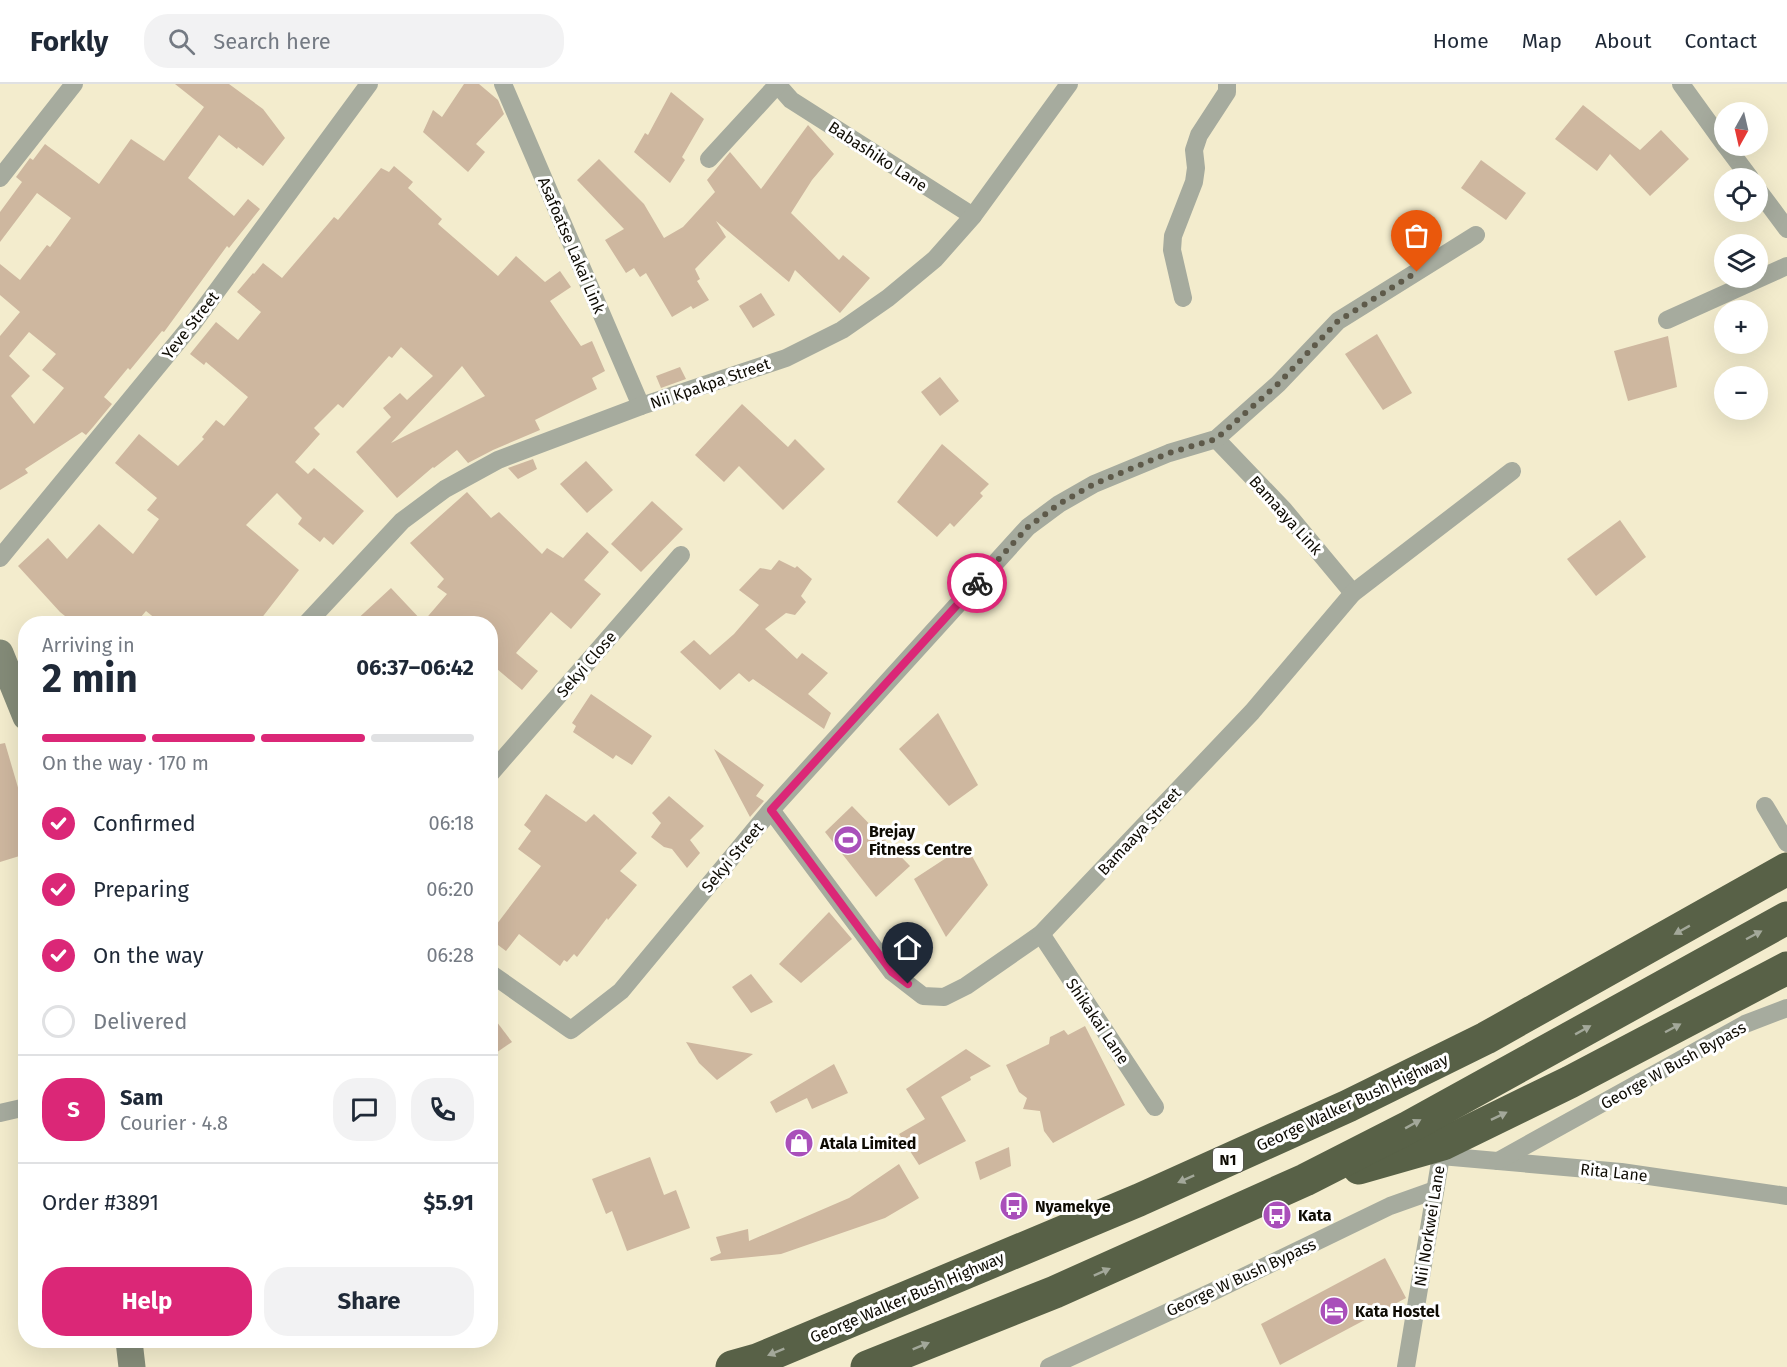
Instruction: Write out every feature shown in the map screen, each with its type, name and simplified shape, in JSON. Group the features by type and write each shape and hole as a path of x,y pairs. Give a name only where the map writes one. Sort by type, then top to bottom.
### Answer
{"highway":[{"name":"George Walker Bush Highway","path":"732,1367 757,1360 1140,1200 1348,1107 1486,1038 1787,869"},
{"path":"867,1367 1066,1288 1305,1180 1419,1121 1787,918"},
{"path":"1305,1180 1442,1150 1787,968"}],"street":[{"path":"0,178 74,84"},
{"name":"Yeve Street","path":"0,558 194,322 369,84"},
{"name":"Asafoatse Lakai Link","path":"503,84 641,406"},
{"name":"Nii Kpakpa Street","path":"313,616 402,521 445,489 498,460 641,406 786,358 842,330 888,298 935,259 973,216 1069,84"},
{"path":"1183,298 1172,250 1173,236 1194,182 1196,168 1194,150 1199,135 1227,92 1227,84"},
{"path":"1681,84 1714,130"},
{"path":"709,159 780,88"},
{"name":"Babashiko Lane","path":"780,88 973,216"},
{"path":"1733,156 1742,168"},
{"path":"1768,203 1787,229"},
{"name":"Sekyi Street","path":"498,979 571,1030 621,991 771,810 1028,527 1059,504 1094,484 1169,453 1216,439 1278,384 1338,321 1476,235"},
{"path":"1667,320 1787,266"},
{"name":"Bamaaya Link","path":"1216,439 1284,510 1353,593"},
{"name":"Bamaaya Street","path":"771,810 892,972 923,996 944,997 966,986 1041,934 1252,712 1353,593 1512,471"},
{"name":"Sekyi Close","path":"498,765 681,555"},
{"path":"11,667 18,690"},
{"path":"1765,806 1787,843"},
{"name":"Shikakai Lane","path":"1041,934 1155,1107"},
{"name":"George W Bush Bypass","path":"1498,1161 1745,1024 1787,1008"},
{"path":"0,1113 18,1109"},
{"name":"Rita Lane","path":"1442,1150 1498,1161 1620,1172 1787,1196"},
{"name":"Nii Norkwei Lane","path":"1406,1367 1442,1150"},
{"name":"George W Bush Bypass","path":"1049,1367 1390,1206 1435,1190"},
{"path":"130,1348 132,1367"}],"building":[{"path":"175,84 229,84 263,109 285,138 263,166 219,135 188,178 234,216 248,199 260,209 229,248 227,246 164,332 162,331 104,397 112,404 86,435 82,432 25,469 28,473 0,490 0,336 20,312 0,295 0,264 20,280 47,245 50,247 71,218 37,193 0,242 0,212 22,182 16,177 30,158 33,160 45,144 99,184 131,139 164,161 204,107","holes":["29,332 56,354 42,370 64,388 34,424 11,396 30,376 9,356"]},
{"path":"464,84 479,84 498,100 504,114 476,144 485,152 468,172 423,132 433,110 442,117"},
{"path":"671,92 704,119 682,157 685,160 670,183 634,152 645,133 648,135"},
{"path":"1583,105 1640,150 1661,130 1689,159 1650,196 1610,154 1597,171 1555,139"},
{"path":"808,125 834,154 812,180 791,213 839,260 843,255 870,278 840,313 795,270 789,282 716,221 726,237 695,269 700,279 697,281 709,300 693,309 691,306 672,317 646,273 640,277 634,268 626,273 605,240 624,229 577,180 599,159 644,204 664,238 683,227 715,192 707,180 730,152 761,189"},
{"path":"1481,160 1526,193 1506,220 1461,188"},
{"path":"394,166 413,182 408,188 442,219 438,224 498,276 516,256 545,282 560,271 571,287 550,301 581,346 592,341 605,371 592,378 597,389 535,420 540,430 468,463 457,450 397,498 356,452 391,417 383,408 400,393 407,400 433,376 401,347 392,358 389,356 343,408 338,404 314,428 320,434 295,462 308,474 314,468 364,511 333,545 324,537 320,542 298,524 302,518 277,493 246,525 299,570 263,616 152,616 146,611 142,616 65,616 18,566 48,538 67,559 99,524 133,554 159,519 147,510 157,498 115,463 139,434 178,466 204,439 202,437 216,420 224,426 248,397 206,362 204,365 190,354 216,322 238,340 261,312 237,292 263,263 282,278 334,217 338,220 381,168 389,172","holes":["462,366 485,396 391,443"]},
{"path":"761,293 775,315 753,328 739,306"},
{"path":"1377,334 1412,393 1383,410 1345,354"},
{"path":"1668,336 1677,387 1628,401 1614,351"},
{"path":"680,367 686,379 661,388 656,376"},
{"path":"940,377 959,401 940,416 921,392"},
{"path":"742,404 788,447 795,439 825,469 783,510 739,466 724,482 695,455"},
{"path":"942,444 989,484 980,493 983,496 954,527 950,523 937,537 897,502"},
{"path":"533,459 537,469 518,479 508,468"},
{"path":"586,461 613,490 587,513 560,484"},
{"path":"467,492 491,518 499,512 542,554 547,548 563,558 587,532 609,552 584,580 601,594 571,629 551,612 516,653 538,671 522,690 498,670 498,616 428,616 447,594 437,587 444,579 410,543"},
{"path":"652,501 683,529 641,572 611,544"},
{"path":"1620,520 1646,557 1596,596 1567,559"},
{"path":"779,560 795,568 797,566 812,579 801,596 806,602 795,615 786,613 765,629 797,659 802,653 828,673 808,694 831,713 824,729 753,679 749,682 739,673 720,690 680,652 694,640 710,655 734,634 759,605 739,590 760,568 771,570"},
{"path":"391,588 417,616 361,616"},
{"path":"591,694 652,736 632,765 616,755 613,759 573,732 576,726 572,723"},
{"path":"938,713 978,785 949,806 899,749"},
{"path":"5,743 18,788 18,856 0,862 0,744"},
{"path":"714,749 764,785 756,796 764,801 750,817"},
{"path":"546,794 586,822 594,814 637,853 620,871 637,885 608,920 607,918 577,957 574,954 567,962 564,960 560,966 519,934 506,951 498,945 498,922 541,866 518,849 531,831 524,825"},
{"path":"669,796 704,826 690,840 700,853 687,868 672,849 664,847 651,837 661,823 652,813"},
{"path":"852,806 910,866 876,897 825,832"},
{"path":"966,845 988,885 946,937 914,879"},
{"path":"829,912 852,939 801,983 779,964"},
{"path":"751,974 773,1002 751,1013 732,987"},
{"path":"498,1024 512,1042 498,1052"},
{"path":"1085,1026 1125,1105 1053,1143 1044,1131 1040,1111 1023,1109 1027,1098 1019,1092 1006,1065 1049,1044 1050,1037 1064,1030 1068,1035"},
{"path":"686,1042 753,1054 717,1080 699,1063"},
{"path":"966,1049 991,1066 941,1097 966,1141 919,1165 899,1134 925,1119 906,1089"},
{"path":"834,1064 848,1093 812,1109 807,1098 776,1113 770,1102"},
{"path":"1009,1147 1011,1166 980,1180 975,1162"},
{"path":"650,1157 664,1195 676,1190 690,1228 627,1251 612,1211 606,1214 592,1179"},
{"path":"899,1164 919,1198 885,1218 781,1254 711,1261 710,1258 721,1253 716,1237 748,1229 749,1241 849,1198"},
{"name":"Kata Hostel","path":"1385,1258 1406,1298 1280,1365 1261,1324"}],"way so far":[{"path":"977,583 1028,527 1059,504 1094,484 1169,453 1216,439 1278,384 1338,321 1417,272"}],"place":[{"name":"Brejay Fitness Centre","path":"848,840"},
{"name":"Atala Limited","path":"799,1143"},
{"name":"Nyamekye","path":"1014,1206"},
{"name":"Kata","path":"1277,1215"},
{"name":"Kata Hostel","path":"1334,1311"}],"route":[{"path":"908,984 892,972 771,810 977,583"}]}
